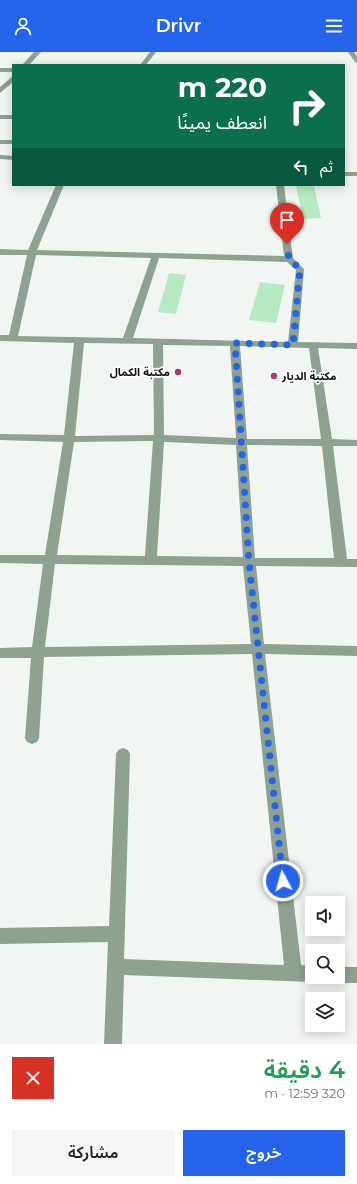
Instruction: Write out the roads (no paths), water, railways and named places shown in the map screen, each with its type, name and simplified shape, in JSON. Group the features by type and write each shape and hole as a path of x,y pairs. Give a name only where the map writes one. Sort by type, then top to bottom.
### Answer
{"street":[{"path":"26,64 38,52"},
{"path":"144,64 153,52"},
{"path":"351,52 357,61"},
{"path":"0,70 12,70"},
{"path":"2,92 12,79"},
{"path":"0,116 12,117"},
{"path":"0,142 12,142"},
{"path":"0,157 12,158"},
{"path":"345,174 357,174"},
{"path":"13,338 32,252 60,186"},
{"path":"280,186 289,259"},
{"path":"0,252 289,259 300,269 293,345"},
{"path":"128,341 156,255"},
{"path":"0,338 357,346"},
{"path":"32,738 38,652 50,559 69,439 79,340"},
{"path":"151,561 159,438 158,341"},
{"path":"235,343 240,442 249,562 293,973"},
{"path":"313,346 327,442 340,563"},
{"path":"0,437 69,439 159,438 240,442 357,443"},
{"path":"0,559 357,563"},
{"path":"0,652 259,649 357,651"},
{"path":"113,1044 123,754"},
{"path":"0,936 117,934"},
{"path":"116,967 305,974"},
{"path":"345,975 357,975"}],"place":[{"name":"مكتبة الكمال","path":"178,372"},
{"name":"مكتبة الديار","path":"274,376"}]}
